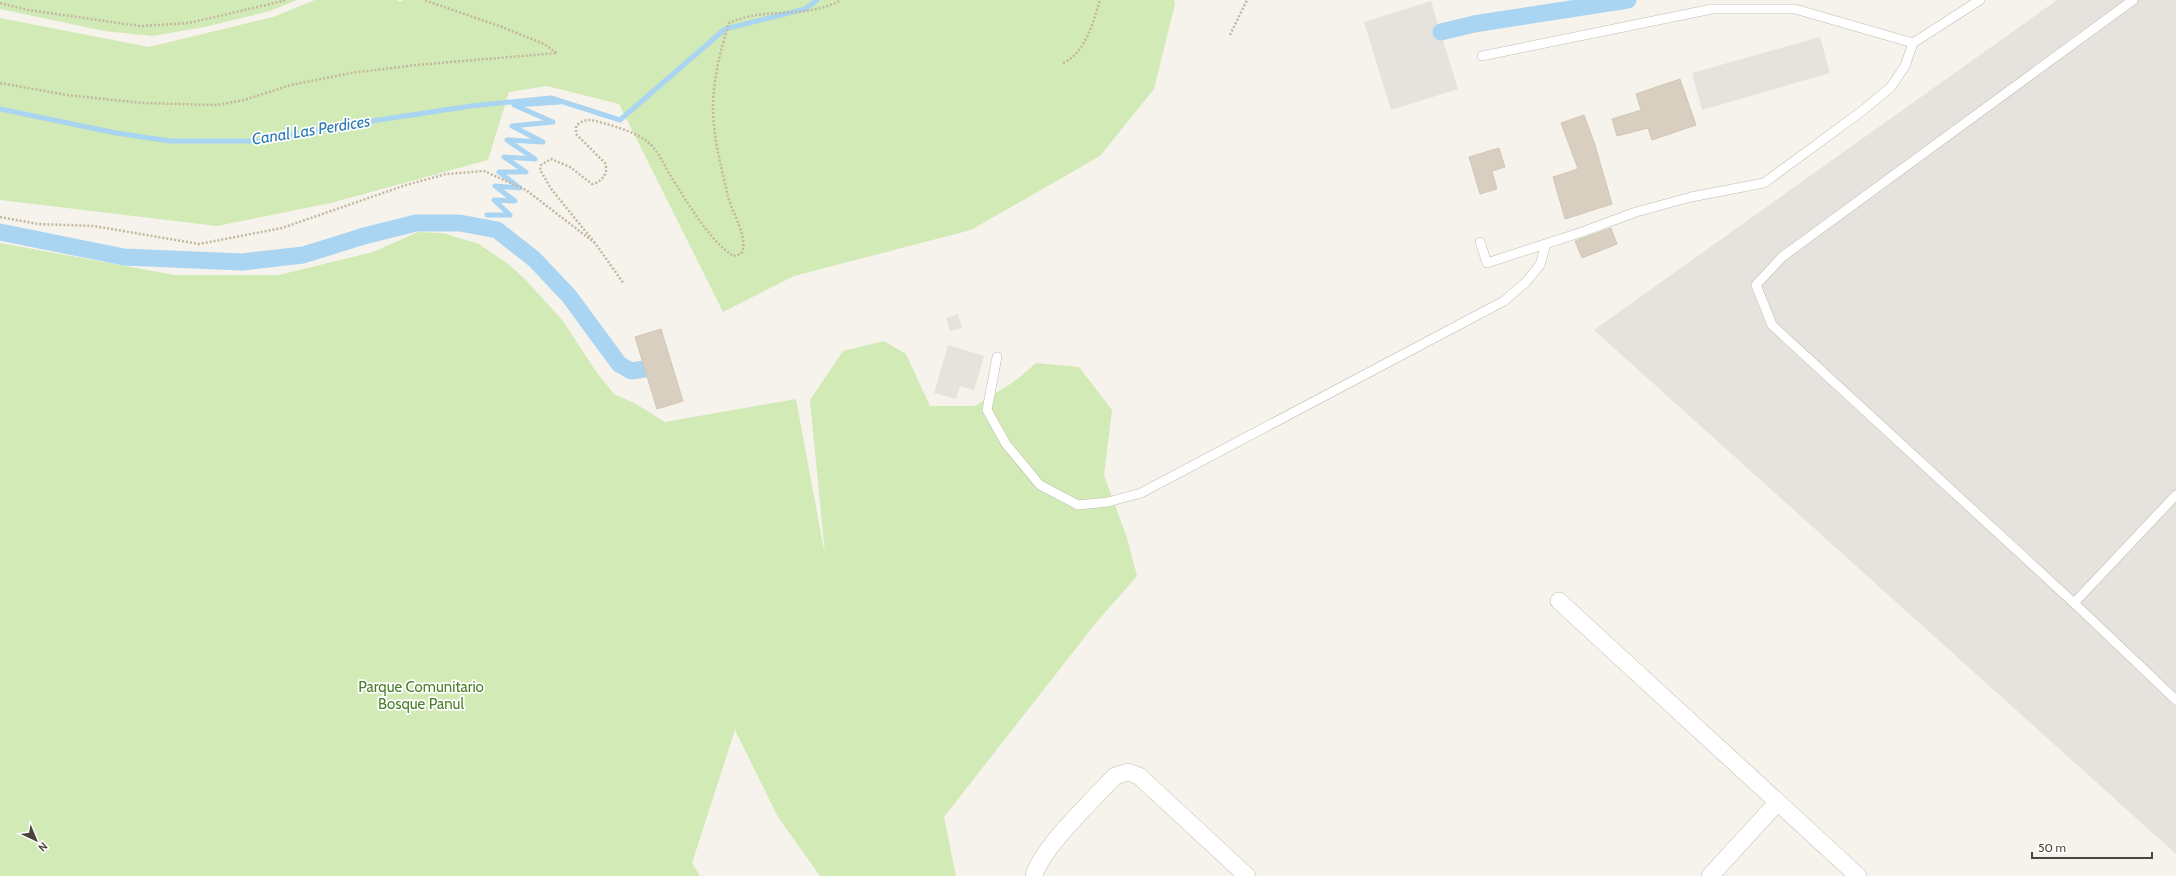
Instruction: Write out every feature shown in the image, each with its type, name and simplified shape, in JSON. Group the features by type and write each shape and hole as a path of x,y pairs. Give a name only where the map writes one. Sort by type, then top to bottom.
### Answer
{"street":[{"path":"1560,601 1777,803 1858,876"},
{"path":"1034,876 1038,864 1048,850 1115,776 1128,772 1139,776 1247,876"},
{"path":"1710,876 1777,803"}],"lane":[{"path":"1480,242 1487,263 1636,212 1691,197 1764,183 1862,111 1890,87 1904,66 1913,43 1980,0"},
{"path":"2133,0 1782,257 1756,285 1772,324 2074,603 2176,700"},
{"path":"1482,56 1712,8 1795,9 1913,43"},
{"path":"997,358 987,410 1006,444 1040,485 1078,504 1108,502 1141,492 1504,301 1525,283 1540,265 1546,244"},
{"path":"2074,603 2176,495"}],"path":[{"path":"0,3 28,10 140,26 189,23 287,0"},
{"path":"0,83 67,95 142,103 218,105 244,100 291,85 351,73 416,65 557,54 544,44 502,27 424,0"},
{"path":"624,284 595,243 552,190 540,170 541,165 551,158 570,167 592,184 596,183 604,176 607,167 605,162 576,134 576,126 582,120 587,119 615,126 648,143 657,152 696,214 720,244 733,256 742,254 744,250 744,238 730,202 713,124 714,89 723,43 729,23 756,15 814,11 827,8 841,0"},
{"path":"1063,63 1070,60 1079,52 1088,36 1100,0"},
{"path":"1230,35 1247,0"},
{"path":"0,217 38,224 94,226 199,244 282,228 406,185 446,174 484,171 526,190 595,243"}],"shaded area":[{"path":"2057,0 2176,0 2176,854 1594,330"},
{"path":"1431,1 1458,89 1391,110 1364,22"},
{"path":"1820,37 1830,73 1702,110 1692,73"},
{"path":"958,314 962,328 950,331 946,318"},
{"path":"948,345 984,356 974,390 960,386 956,399 934,393"}],"green space":[{"path":"0,0 297,0 270,11 205,27 152,36 104,31 0,9"},
{"path":"315,0 397,0 400,2 403,0 1174,0 1175,4 1154,89 1100,156 971,230 794,276 723,312 619,104 547,86 509,92 488,160 331,203 217,226 0,200 0,18 149,47 273,17"},
{"name":"Parque Comunitario Bosque Panul","path":"418,232 443,233 479,244 508,264 525,279 563,321 595,370 614,394 636,404 665,422 796,399 825,555 810,400 843,351 884,341 906,354 930,406 975,406 1015,381 1036,363 1079,367 1112,410 1104,475 1127,538 1137,576 1095,624 944,817 956,876 820,876 778,817 735,730 692,863 700,876 0,876 0,243 175,275 279,275 373,252"}],"building":[{"path":"1680,79 1696,125 1652,140 1648,128 1617,136 1612,119 1641,110 1636,94"},
{"path":"1584,115 1595,145 1612,204 1565,219 1553,177 1578,169 1561,123"},
{"path":"1499,148 1505,167 1492,171 1497,189 1480,194 1469,157"},
{"path":"1611,228 1617,244 1582,258 1575,241"},
{"path":"661,329 683,401 657,409 635,337"}],"waterway":[{"name":"Canal Las Perdices","path":"0,109 116,133 170,141 257,141 365,122 471,106 551,98 620,120 725,29 805,9 817,0"},
{"path":"1441,32 1474,24 1628,0"},
{"path":"487,215 510,215 494,200 515,201 495,186 520,188 499,172 526,172 504,157 535,159 507,140 543,142 512,126 553,122 514,105 560,102"},
{"path":"0,232 124,257 242,262 303,255 364,236 416,223 460,223 497,230 534,259 569,296 619,364 631,371 645,369"}]}
